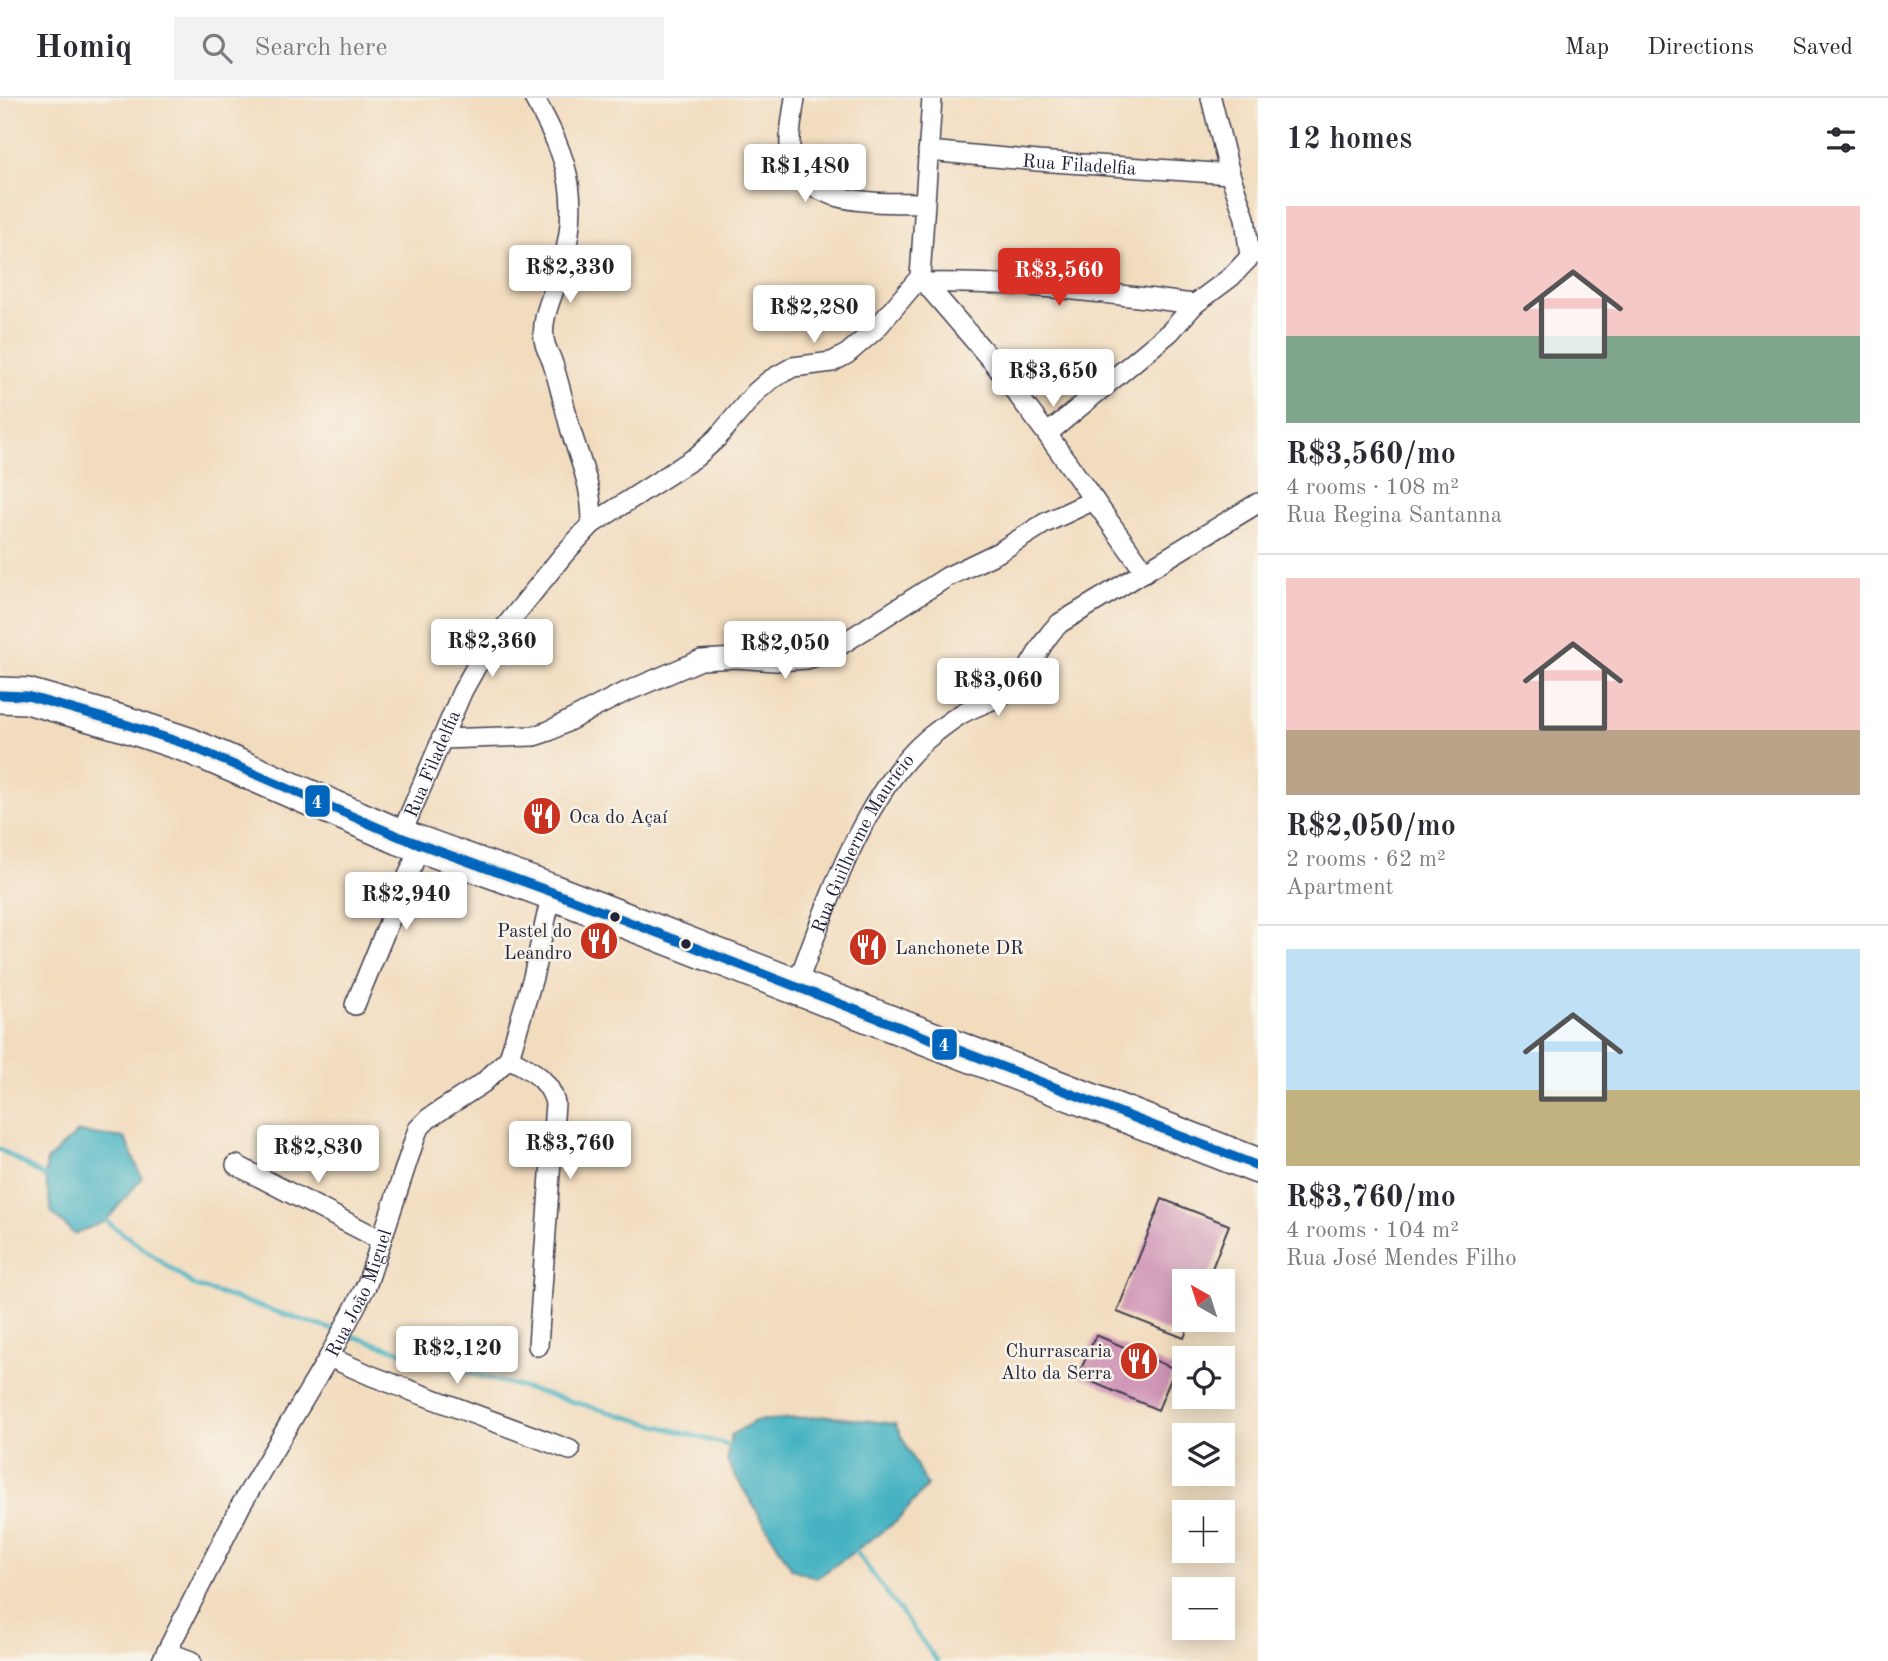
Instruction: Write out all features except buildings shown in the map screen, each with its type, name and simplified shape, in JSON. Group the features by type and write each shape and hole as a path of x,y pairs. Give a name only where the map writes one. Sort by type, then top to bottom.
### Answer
{"highway":[{"path":"0,695 27,696 188,745 410,840 552,892 1258,1166"}],"street":[{"path":"534,98 556,138 571,187 572,212 568,243 547,308 544,342 552,360 588,480 592,499 592,524"},
{"path":"795,98 790,147 795,163 809,182 832,197 923,203"},
{"path":"932,98 923,203 922,280 993,362 1145,572"},
{"path":"1047,434 1170,332 1195,304 1231,277 1250,257 1245,218 1210,98"},
{"name":"Rua Filadelfia","path":"928,151 1230,174"},
{"path":"922,280 1072,289 1195,304"},
{"name":"Rua Filadelfia","path":"355,1005 441,739 477,665 532,592 592,524 696,457 717,438 756,392 778,374 793,367 832,362 847,354 876,329 922,280"},
{"path":"441,739 542,734 621,694 701,660 807,659 831,651 947,578 999,552 1045,523 1094,500"},
{"name":"Rua Guilherme Maurício","path":"796,987 842,870 881,794 909,757 960,715 1007,693 1016,685 1048,633 1060,624 1258,503"},
{"name":"Rua João Miguel","path":"164,1656 241,1505 329,1357 367,1284 418,1129 429,1118 483,1083 509,1058 533,977 552,892"},
{"path":"509,1058 546,1082 555,1103 538,1346"},
{"path":"236,1165 381,1240"},
{"path":"329,1357 372,1376 570,1450"},
{"path":"164,1656 191,1661"}],"water":[{"path":"78,1132 125,1138 142,1178 106,1221 74,1234 52,1213 45,1177 47,1160"},
{"path":"828,1416 895,1424 927,1486 897,1521 817,1578 792,1569 727,1462 731,1435 755,1421"}],"waterway":[{"path":"0,1149 50,1180"},
{"path":"102,1218 195,1286 337,1331"},
{"path":"346,1334 446,1366 734,1447"},
{"path":"852,1546 937,1661"}],"transit line":[{"name":"4","path":"0,695 27,696 188,745 400,837 552,892 1258,1166"}],"place":[{"name":"Oca do Açaí","path":"542,816"},
{"name":"Pastel do Leandro","path":"599,941"},
{"name":"Lanchonete DR","path":"868,947"},
{"name":"Churrascaria Alto da Serra","path":"1139,1361"}]}
